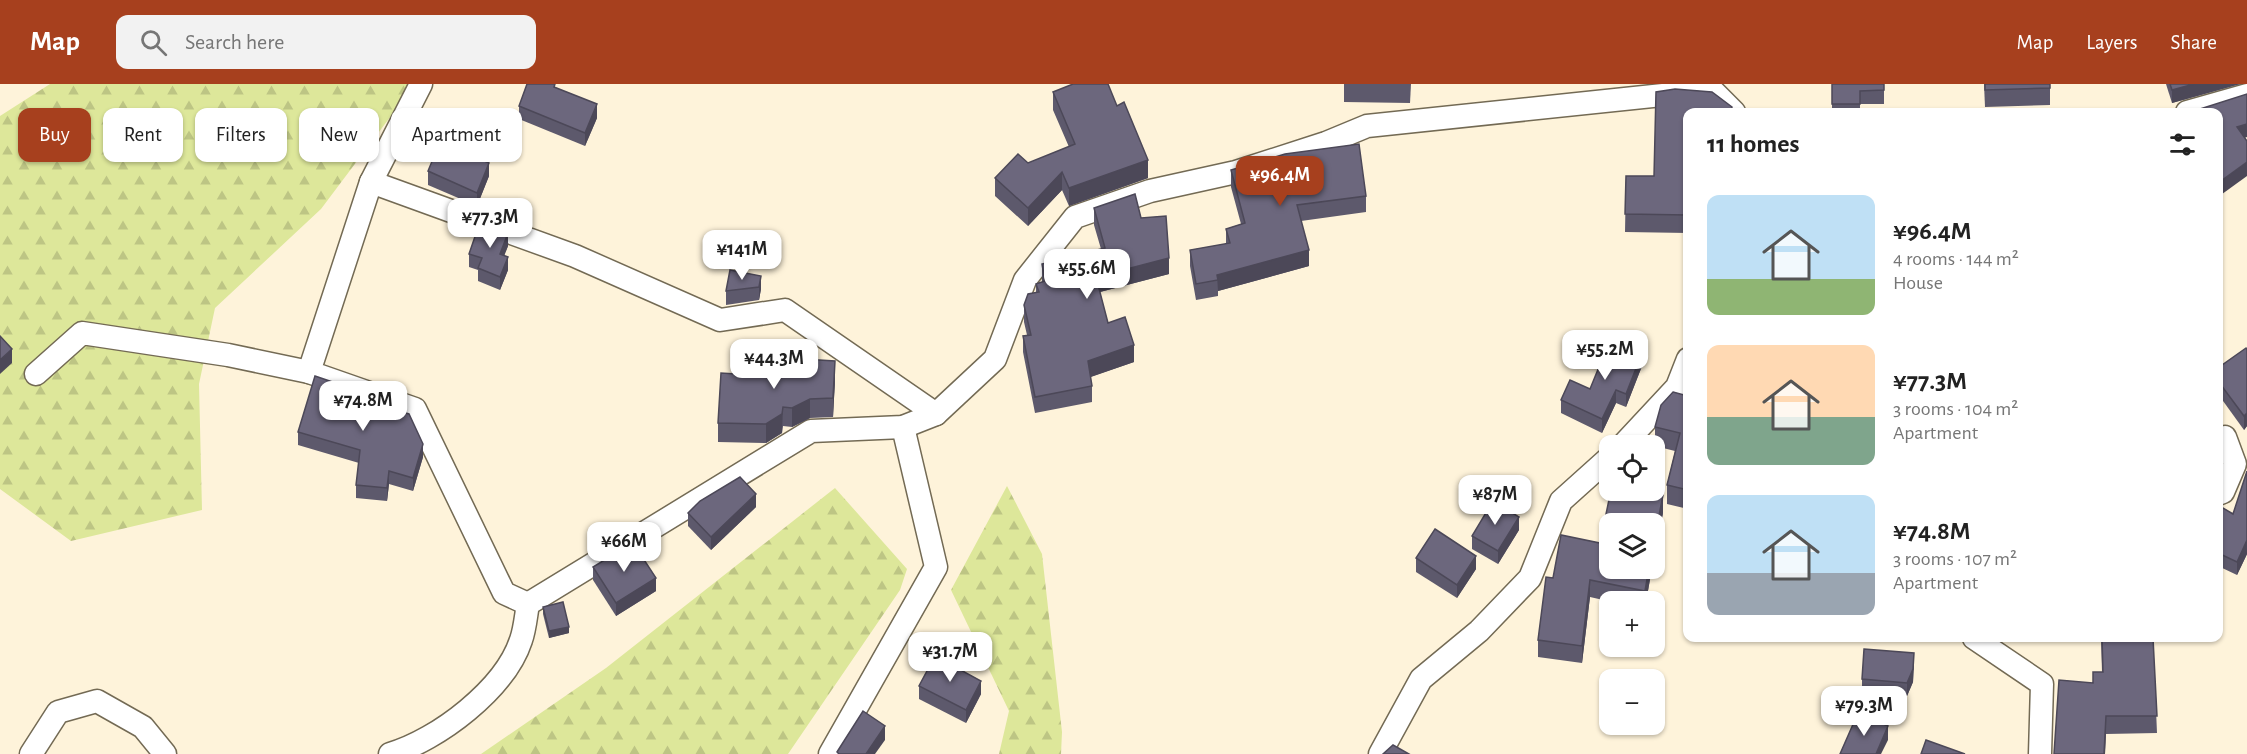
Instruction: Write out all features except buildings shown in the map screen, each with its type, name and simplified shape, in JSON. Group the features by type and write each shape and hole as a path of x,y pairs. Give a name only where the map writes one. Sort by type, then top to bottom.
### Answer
{"street":[{"path":"309,372 371,182 421,84"},
{"path":"390,754 409,748 451,723 498,679 521,641 528,604 811,430 903,427 936,414 995,359 1024,280 1075,217 1150,190 1236,172 1326,143 1367,126 1710,87 1730,108"},
{"path":"2201,108 2247,95"},
{"path":"371,182 575,256 720,320 785,310 936,414"},
{"path":"36,374 82,333 228,355 309,372 415,410 504,592 528,604"},
{"path":"1632,435 1677,387 1683,372"},
{"path":"830,754 936,567 903,427"},
{"path":"2223,492 2235,464 2225,438"},
{"path":"1380,754 1421,679 1479,631 1530,578 1561,501 1599,467"},
{"path":"1980,642 2042,684 2040,754"},
{"path":"31,754 58,712 97,701 143,727 165,754"}],"green space":[{"path":"50,84 415,84 397,108 391,108 391,116 379,132 379,108 299,108 299,162 356,162 321,209 215,308 199,384 202,510 71,541 0,489 0,116"},
{"path":"1007,486 1042,554 1062,732 1061,754 999,754 1009,711 951,590"},
{"path":"835,488 907,569 900,590 788,754 481,754 606,668"}]}
